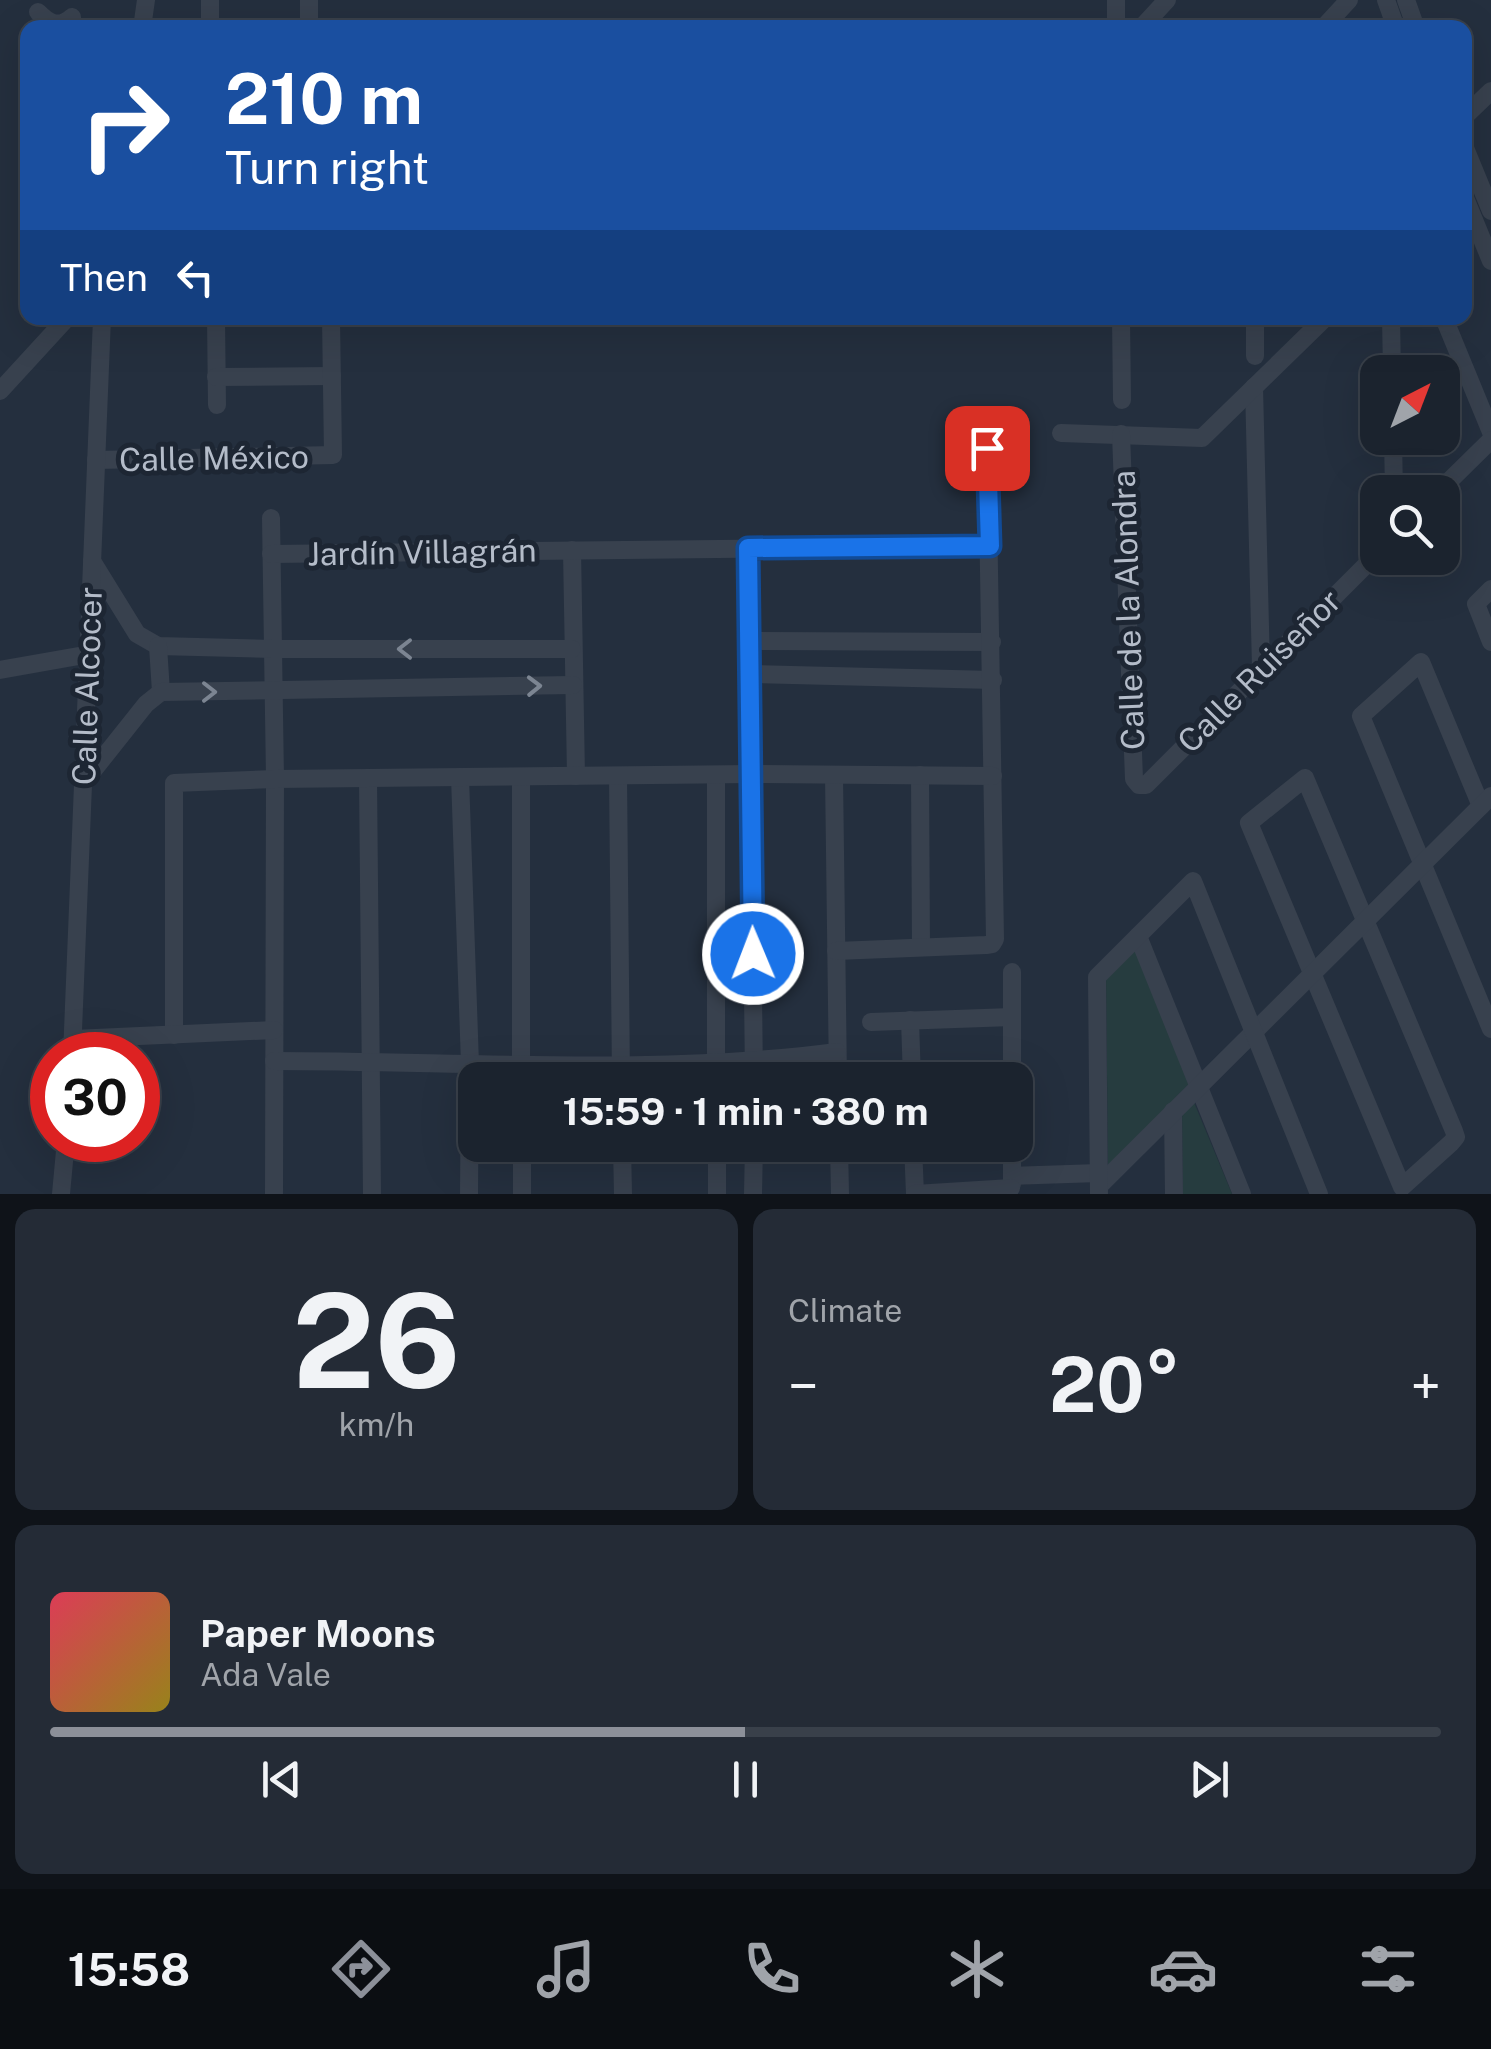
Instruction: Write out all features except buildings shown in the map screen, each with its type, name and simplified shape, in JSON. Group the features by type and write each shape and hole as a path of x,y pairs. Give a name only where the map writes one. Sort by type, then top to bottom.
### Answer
{"street":[{"path":"1148,20 1167,0"},
{"path":"1330,20 1349,0"},
{"path":"1472,109 1491,91"},
{"path":"1483,168 1491,211"},
{"path":"1472,215 1490,257"},
{"path":"0,391 61,325"},
{"name":"Calle Alcocer","path":"74,1032 102,325"},
{"path":"216,325 217,406"},
{"path":"216,377 332,376 331,325"},
{"path":"1121,325 1122,400"},
{"path":"1255,325 1255,356"},
{"path":"1062,432 1202,438 1319,325"},
{"path":"1391,325 1392,355"},
{"path":"1447,325 1491,432"},
{"name":"Calle México","path":"96,460 333,455 332,376"},
{"path":"1254,387 1261,667"},
{"name":"Calle de la Alondra","path":"1121,434 1134,779 1139,785"},
{"path":"1455,475 1491,440"},
{"path":"836,951 986,945 995,939 987,448"},
{"path":"270,518 275,779 274,1194"},
{"name":"Jardín Villagrán","path":"271,554 990,546"},
{"path":"748,548 755,1062"},
{"path":"572,550 576,776"},
{"path":"92,562 138,634 158,646 274,650 572,649"},
{"name":"Calle Ruiseñor","path":"1139,785 1146,785 1360,571"},
{"path":"1491,589 1476,604 1491,642"},
{"path":"749,642 992,642"},
{"path":"158,646 161,692"},
{"path":"0,670 90,654"},
{"path":"914,1162 915,1194 1099,1184 1252,1031 1423,862 1486,801 1421,662 1361,716 1423,862 1491,1029"},
{"path":"750,674 992,680"},
{"path":"84,782 146,704 161,692 573,685"},
{"path":"174,1035 174,783 751,774 993,776"},
{"path":"834,775 837,1062"},
{"path":"920,775 921,947"},
{"path":"521,776 521,1062"},
{"path":"618,776 621,1062"},
{"path":"716,776 716,1062"},
{"path":"460,777 470,1062"},
{"path":"368,778 372,1194"},
{"path":"1305,778 1456,1137 1402,1187 1310,974 1249,823 1305,778"},
{"path":"1099,1184 1097,978 1192,881 1319,1194"},
{"path":"1138,936 1242,1194"},
{"path":"1012,972 1012,1062"},
{"path":"872,1022 1012,1017"},
{"path":"910,1020 911,1062"},
{"path":"160,1037 274,1030"},
{"path":"796,1062 837,1052"},
{"path":"274,1061 458,1064"},
{"path":"1173,1111 1174,1194"},
{"path":"62,1194 64,1162"},
{"path":"469,1162 469,1194"},
{"path":"522,1162 522,1194"},
{"path":"622,1162 623,1194"},
{"path":"716,1162 717,1194"},
{"path":"753,1194 754,1162"},
{"path":"839,1162 840,1194"}],"green space":[{"path":"1136,949 1189,1084 1108,1166 1106,977"},
{"path":"1193,1100 1232,1194 1183,1194 1182,1112"}],"route":[{"path":"753,954 748,548 990,546 987,448"}]}
